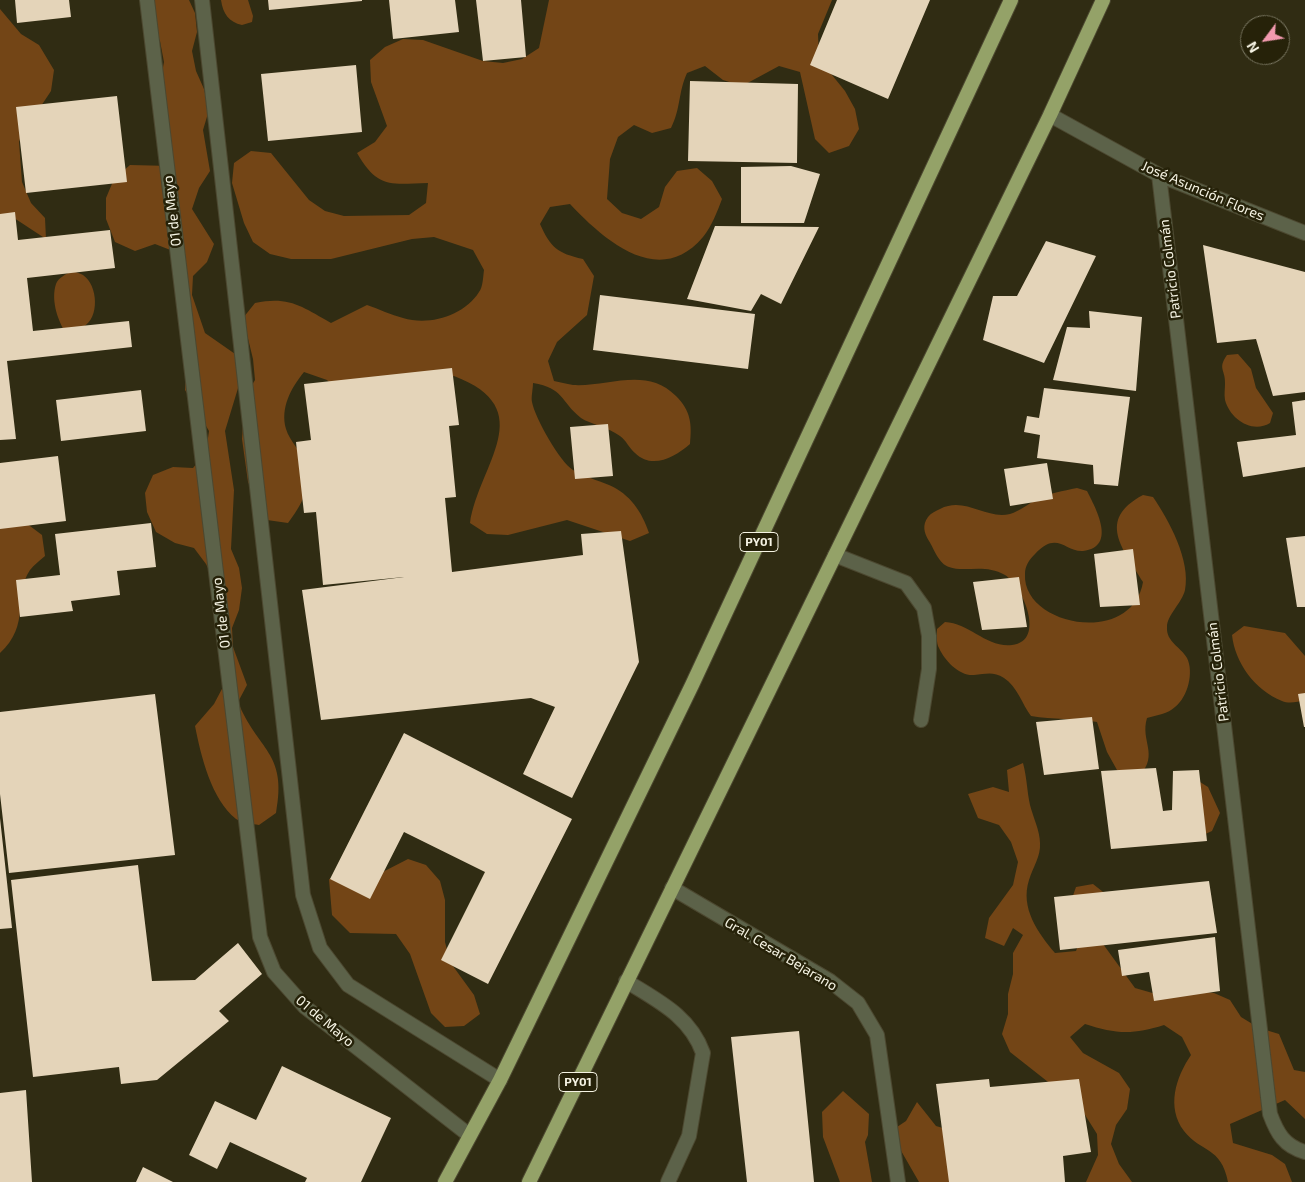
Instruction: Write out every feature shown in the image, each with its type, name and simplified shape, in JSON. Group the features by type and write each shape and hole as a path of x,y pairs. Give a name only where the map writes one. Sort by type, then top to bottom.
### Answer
{"highway":[{"name":"PY01","path":"445,1182 500,1080 692,684 1011,0"},
{"name":"PY01","path":"529,1182 1050,114 1103,0"}],"street":[{"name":"01 de Mayo","path":"147,0 260,936 274,972 305,1007 469,1135"},
{"path":"202,0 302,895 320,948 348,985 500,1080"},
{"name":"José Asunción Flores","path":"1050,114 1159,175 1305,234"},
{"name":"Patricio Colmán","path":"1159,175 1270,1114 1278,1136 1296,1149 1305,1152"},
{"path":"835,555 906,583 924,608 929,636 929,669 921,720"},
{"name":"Gral. Cesar Bejarano","path":"672,888 830,981 858,1003 877,1035 898,1182"},
{"path":"626,981 673,1010 689,1026 699,1040 703,1053 689,1136 668,1182"}],"shaded area":[{"path":"149,0 189,0 195,13 197,32 192,51 196,71 204,89 209,110 203,130 210,171 199,188 192,209 214,244 207,262 193,276 192,295 205,333 238,356 242,375 225,431 234,490 231,549 239,568 242,588 239,610 232,628 233,647 247,685 238,702 274,764 278,777 279,793 276,813 259,825 236,819 220,800 208,776 195,726 214,704 224,685 225,665 218,645 215,583 206,564 194,548 175,543 156,532 147,512 145,493 153,475 173,467 193,468 206,452 209,431 185,390 186,370 193,352 192,312 184,271 173,251 155,244 135,251 115,242 106,219 106,198 114,179 130,165 171,166 160,83 164,62 160,41 148,22"},
{"path":"221,0 248,0 253,16 252,22 242,25 237,24 225,13"},
{"path":"549,0 832,0 818,34 819,59 845,91 855,109 859,129 849,146 829,153 815,139 800,72 779,66 742,86 723,80 705,66 687,73 671,128 652,133 634,125 618,137 610,159 607,199 622,213 641,219 659,207 665,187 677,171 697,168 712,181 722,199 712,224 703,237 686,252 668,259 651,259 615,244 599,232 570,204 550,207 540,224 548,239 556,248 561,252 583,259 594,276 587,315 557,342 548,361 554,381 573,385 627,380 652,382 664,387 676,396 688,413 691,430 690,444 663,460 649,461 635,453 615,433 581,418 551,388 533,383 532,400 534,409 549,439 562,458 573,470 623,493 639,511 649,533 630,541 567,520 508,535 487,534 470,523 475,501 498,440 500,421 494,405 480,389 454,376 436,384 342,396 327,380 304,372 291,392 284,413 288,434 306,463 308,471 307,487 301,503 288,523 267,520 248,482 242,439 245,397 255,380 253,359 243,318 255,303 278,301 295,304 331,323 367,305 403,318 424,321 435,320 455,313 472,300 479,292 483,282 484,270 473,250 434,237 412,239 331,259 291,259 270,254 253,242 244,223 232,183 234,163 251,151 271,153 309,200 325,211 344,216 409,215 426,203 428,183 404,184 386,182 372,173 357,153 375,142 387,126 371,82 370,60 385,47 403,39 423,40 483,61 503,63 522,59 539,48"},
{"path":"0,9 21,34 39,45 54,70 51,91 39,109 25,122 19,142 22,182 31,203 45,218 46,239 11,216 0,214"},
{"path":"72,271 82,274 92,286 95,301 94,309 88,323 83,327 64,330 59,320 54,296 58,280"},
{"path":"1238,354 1251,369 1256,388 1273,413 1270,423 1263,426 1249,426 1237,419 1225,400 1223,363 1227,355"},
{"path":"1077,488 1087,491 1095,507 1101,526 1100,542 1094,548 1083,551 1060,544 1049,544 1033,556 1029,561 1025,574 1029,592 1041,606 1058,617 1079,622 1100,622 1120,615 1135,602 1143,582 1122,547 1117,525 1120,514 1143,495 1153,497 1166,517 1177,541 1185,566 1185,590 1169,618 1167,632 1171,640 1187,658 1190,677 1180,703 1169,711 1147,718 1145,726 1149,754 1140,775 1117,770 1107,752 1097,722 1031,716 1009,681 996,674 968,675 963,673 953,667 937,644 937,629 945,622 962,626 994,643 1003,645 1012,645 1022,641 1028,634 1030,624 1024,600 1012,581 1005,575 997,571 982,569 955,569 942,563 925,532 924,526 929,516 940,509 958,505 992,514 1010,514 1042,497"},
{"path":"0,514 26,523 42,535 45,556 30,570 25,580 22,590 19,621 15,632 0,653"},
{"path":"1244,626 1285,633 1305,656 1305,700 1290,703 1282,701 1255,683 1237,656 1232,635"},
{"path":"1023,763 1030,805 1040,838 1039,852 1029,880 1027,900 1032,919 1042,937 1055,953 1076,951 1082,935 1069,907 1076,887 1093,884 1112,899 1103,944 1135,988 1156,994 1194,991 1214,993 1230,1000 1241,1017 1259,1028 1279,1034 1294,1070 1305,1072 1305,1119 1285,1100 1230,1124 1233,1143 1272,1155 1285,1164 1292,1182 1228,1182 1221,1162 1210,1151 1190,1138 1184,1131 1175,1112 1174,1102 1177,1082 1191,1055 1182,1037 1164,1025 1133,1032 1124,1032 1106,1030 1085,1024 1070,1037 1083,1053 1119,1073 1130,1089 1127,1109 1116,1125 1111,1144 1119,1164 1132,1182 1086,1182 1098,1155 1097,1134 1075,1099 1057,1089 1010,1052 1002,1034 1008,1014 1008,994 1013,974 1013,953 1023,935 1013,928 1004,946 985,938 989,918 1013,885 1018,862 1011,842 999,825 978,818 968,794 993,787 1009,792 1007,770"},
{"path":"1200,782 1208,787 1220,813 1212,831 1203,835"},
{"path":"408,859 426,865 440,881 445,900 445,942 450,962 474,995 480,1014 464,1026 445,1027 431,1013 410,954 396,934 350,933 332,915 329,879 352,876 371,878"},
{"path":"843,1091 869,1114 868,1135 865,1142 872,1182 840,1182 823,1137 822,1112"},
{"path":"917,1102 936,1126 956,1132 971,1182 919,1182 900,1149 897,1127 906,1121"}],"building":[{"path":"15,0 69,0 71,17 17,23"},
{"path":"268,0 362,0 362,1 269,10"},
{"path":"389,0 455,0 459,32 393,39"},
{"path":"476,0 521,0 526,57 483,61"},
{"path":"837,0 930,0 888,99 810,65"},
{"path":"356,65 362,132 268,141 261,74"},
{"path":"690,81 798,84 797,163 688,161"},
{"path":"117,96 127,182 26,193 16,107"},
{"path":"791,166 820,174 804,223 741,223 741,167"},
{"path":"15,212 18,240 110,230 115,268 27,278 33,331 129,321 132,347 7,361 16,439 0,440 0,214"},
{"path":"715,226 819,227 781,304 761,294 751,311 687,299"},
{"path":"1046,241 1096,256 1044,363 983,340 993,296 1017,296"},
{"path":"1203,245 1305,272 1305,392 1273,396 1256,339 1217,343"},
{"path":"600,295 755,314 748,369 593,350"},
{"path":"1089,311 1142,317 1136,391 1053,380 1067,327 1090,328"},
{"path":"452,368 459,425 449,426 456,497 445,498 452,572 583,555 581,534 621,531 639,662 572,798 523,774 555,707 531,698 321,720 302,590 404,577 323,585 316,512 304,513 296,442 311,440 304,384"},
{"path":"1044,388 1130,397 1118,486 1094,484 1093,465 1037,458 1040,435 1024,432 1027,416 1039,418"},
{"path":"141,390 146,431 61,441 56,400"},
{"path":"1305,400 1305,467 1243,477 1237,442 1296,435 1292,402"},
{"path":"608,424 613,476 575,479 570,427"},
{"path":"58,456 66,521 0,529 0,463"},
{"path":"1047,463 1053,499 1010,506 1004,469"},
{"path":"151,523 156,567 117,571 120,595 71,601 73,611 20,617 16,580 60,575 55,534"},
{"path":"1305,536 1305,607 1297,607 1286,538"},
{"path":"1133,549 1140,605 1100,607 1094,554"},
{"path":"1019,577 1027,627 982,630 973,582"},
{"path":"1305,693 1305,727 1304,727 1298,694"},
{"path":"155,694 175,855 9,873 0,794 0,712"},
{"path":"1092,717 1099,769 1044,775 1036,722"},
{"path":"404,733 572,819 488,984 441,960 485,872 404,832 370,899 330,879"},
{"path":"1156,768 1163,811 1172,810 1173,771 1199,770 1207,841 1111,849 1101,771"},
{"path":"0,818 12,928 0,929"},
{"path":"138,865 152,981 195,980 238,943 262,974 219,1011 229,1021 157,1080 121,1084 119,1067 33,1077 11,880"},
{"path":"1209,881 1217,933 1060,950 1054,897"},
{"path":"1215,937 1220,991 1154,1001 1149,972 1122,976 1118,950"},
{"path":"799,1031 814,1182 747,1182 731,1037"},
{"path":"282,1066 391,1118 361,1182 305,1182 307,1178 230,1142 217,1169 189,1155 215,1101 256,1120"},
{"path":"989,1079 990,1087 1079,1079 1091,1152 1063,1156 1065,1182 949,1182 936,1084"},
{"path":"26,1090 32,1182 0,1182 0,1093"},
{"path":"143,1167 173,1182 136,1182"}]}
